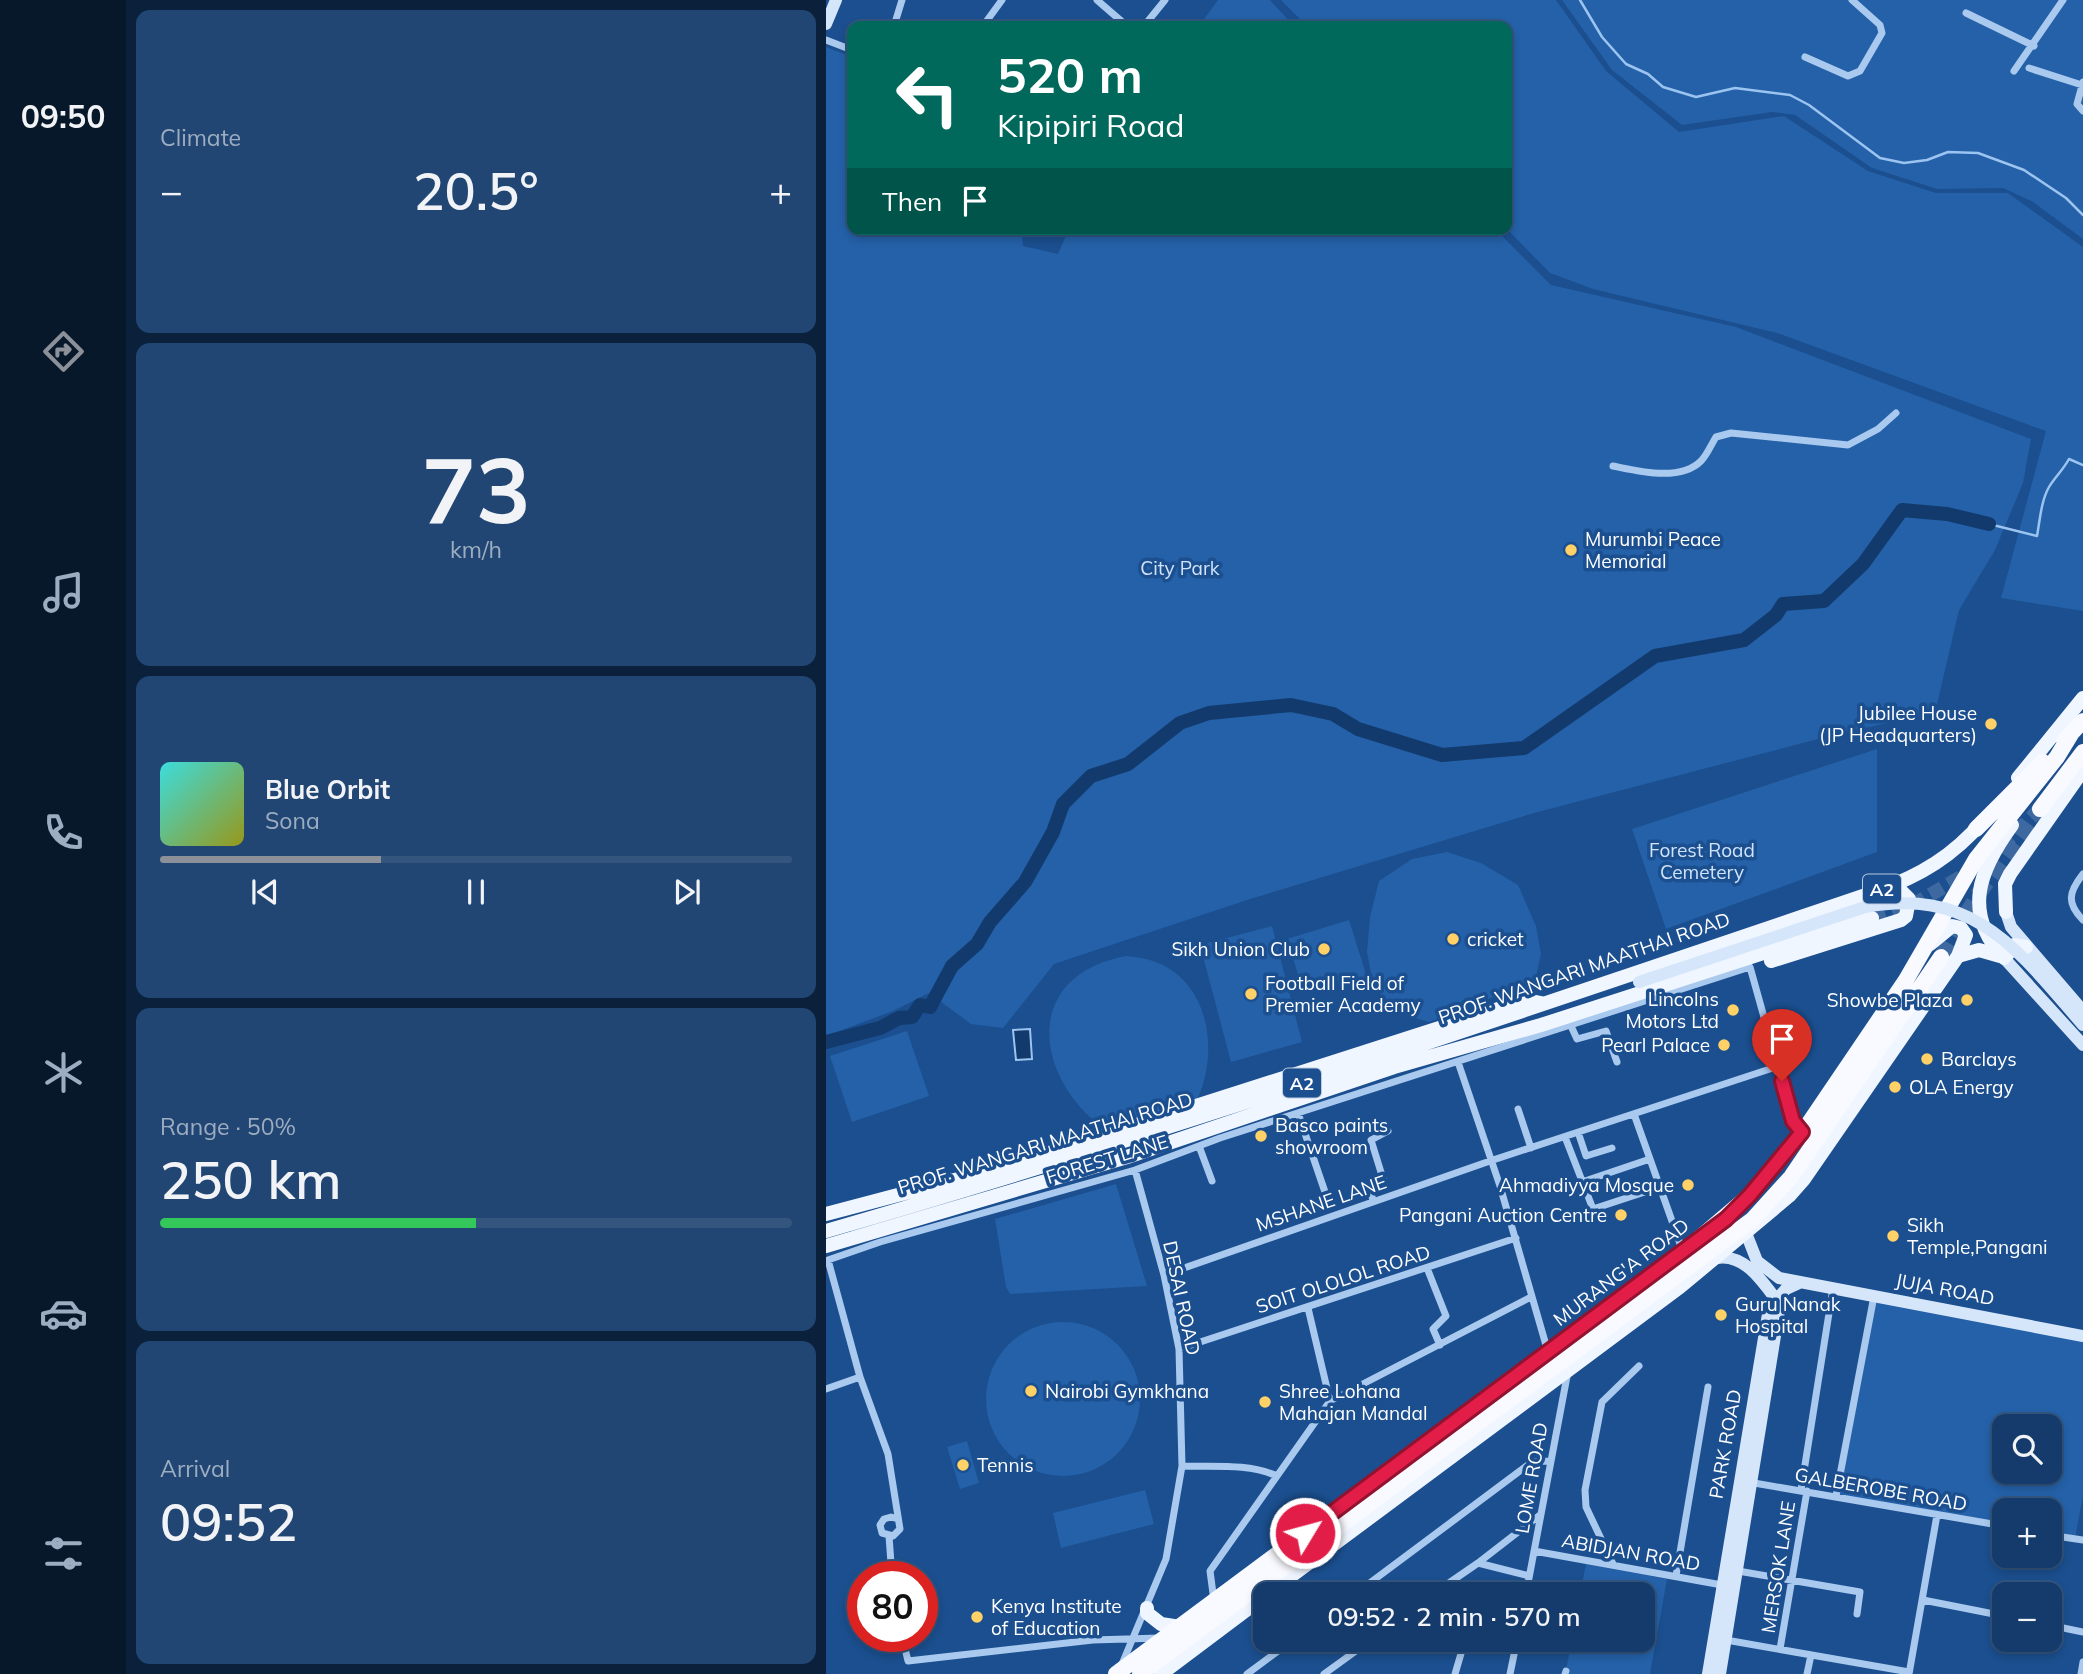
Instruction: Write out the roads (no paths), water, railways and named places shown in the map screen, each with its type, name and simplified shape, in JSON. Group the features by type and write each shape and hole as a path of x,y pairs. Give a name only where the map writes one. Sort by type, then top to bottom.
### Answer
{"highway":[{"name":"MURANG'A ROAD","path":"2008,797 2083,721"},
{"name":"MURANG'A ROAD","path":"1117,1673 1683,1252 1750,1195 1802,1132 1927,947 1976,859 2032,790 2071,734"},
{"path":"2040,809 2083,752"},
{"name":"PROF. WANGARI MAATHAI ROAD","path":"1976,830 2008,797"},
{"name":"MURANG'A ROAD","path":"1140,1674 1376,1497 1759,1217 1791,1177 1950,956"}],"main road":[{"path":"826,24 836,0"},
{"path":"1976,830 2083,698"},
{"path":"2083,770 2005,884 2006,912 2011,927 2083,1011"},
{"name":"MURANG'A ROAD","path":"2005,959 1987,938 1982,922 1980,885 1986,865 2020,814 2032,790"},
{"name":"PROF. WANGARI MAATHAI ROAD","path":"826,1231 1003,1180 1571,997 1878,891 1908,880 1946,859 1976,830"},
{"path":"1750,967 1893,924 1906,916 1909,899 1904,893 1899,890 1878,891"},
{"name":"PROF. WANGARI MAATHAI ROAD","path":"1639,982 1865,907 1898,903 1934,905 1988,926 2011,943 2083,1025"},
{"name":"PROF. WANGARI MAATHAI ROAD","path":"826,1246 1127,1157 1381,1072 1513,1033 1872,918"},
{"path":"1927,947 1947,929 1957,926 1964,931 1966,940 1950,956"},
{"path":"2005,959 2014,945 2026,947"},
{"path":"1950,956 1979,950 2005,959 2083,1045"},
{"path":"1571,997 1639,982"},
{"path":"1513,1033 1639,982"},
{"path":"826,1214 1015,1164 1514,1004 1531,1001 1548,1004"},
{"name":"MURANG'A ROAD","path":"1283,1582 1717,1258 1746,1233 1759,1217"},
{"name":"JUJA ROAD","path":"1746,1233 1748,1245 1763,1268 1779,1278 2083,1336"},
{"path":"1717,1258 1730,1258 1746,1266 1778,1302"},
{"path":"1778,1302 1799,1283"},
{"path":"1778,1302 1816,1286"},
{"name":"PARK ROAD","path":"1720,1674 1754,1483 1778,1302"},
{"name":"PARK ROAD","path":"1708,1674 1767,1318 1778,1302"},
{"name":"MURANG'A ROAD","path":"1161,1674 1253,1605"},
{"path":"1147,1608 1147,1613 1161,1625 1180,1627"}],"street":[{"path":"896,21 902,0"},
{"path":"987,21 1002,0"},
{"path":"1097,0 1121,21"},
{"path":"1148,21 1165,0"},
{"path":"1805,57 1848,76 1860,71 1882,33 1880,25 1852,0"},
{"path":"2014,71 2034,46 2063,0"},
{"path":"1966,13 2034,46"},
{"path":"826,40 847,48"},
{"path":"2029,68 2082,83 2077,104 2083,111"},
{"path":"1613,466 1647,472 1680,471 1700,462 1716,437 1731,433 1848,445 1878,429 1896,413"},
{"path":"2083,874 2071,889 2069,898 2083,920"},
{"path":"1606,1031 1577,1039 1572,1026 1750,967 1793,1121 1802,1132"},
{"path":"1602,1017 1616,1062"},
{"name":"FOREST LANE","path":"860,1377 828,1260 880,1242 1135,1170 1298,1113 1572,1026"},
{"path":"1458,1062 1516,1238 1548,1352"},
{"name":"MSHANE LANE","path":"1164,1275 1490,1161 1779,1066"},
{"path":"1518,1109 1531,1148"},
{"path":"1298,1113 1325,1192"},
{"path":"1634,1114 1683,1252"},
{"path":"1373,1201 1371,1193 1382,1188 1384,1182 1371,1140 1388,1131"},
{"path":"1578,1132 1586,1156 1612,1148"},
{"path":"1565,1137 1593,1209 1660,1187"},
{"path":"1199,1146 1212,1181"},
{"path":"1581,1182 1650,1159"},
{"name":"DESAI ROAD","path":"1117,1673 1166,1559 1182,1466 1179,1349 1164,1275 1135,1170"},
{"name":"SOIT OLOLOL ROAD","path":"1179,1349 1516,1238"},
{"path":"1427,1268 1446,1315 1433,1329 1440,1345"},
{"name":"MERSOK LANE","path":"1780,1649 1833,1288"},
{"path":"1836,1496 1874,1295"},
{"path":"1214,1601 1210,1571 1330,1401 1531,1297"},
{"path":"1308,1308 1330,1401"},
{"path":"1613,1564 1586,1507 1585,1490 1602,1402 1639,1366"},
{"name":"LOME ROAD","path":"1528,1582 1569,1367"},
{"path":"826,1390 860,1377 888,1454 899,1532 888,1536"},
{"path":"1676,1576 1708,1387"},
{"path":"1370,1582 1532,1462 1549,1461"},
{"path":"1182,1466 1266,1471 1277,1476"},
{"name":"GALBEROBE ROAD","path":"1754,1483 1992,1525"},
{"path":"1453,1582 1540,1515"},
{"path":"1726,1640 1884,1671 1909,1673 1937,1515"},
{"path":"890,1561 888,1536 880,1529 881,1521 891,1517 898,1519"},
{"path":"2062,1537 2083,1541"},
{"name":"ABIDJAN ROAD","path":"1534,1551 1721,1585"},
{"path":"1478,1563 1529,1576"},
{"path":"1738,1571 1860,1592 1857,1614"},
{"path":"1923,1600 1992,1614"},
{"path":"2062,1628 2083,1632"},
{"path":"906,1652 908,1661 1133,1638 1167,1637"},
{"path":"1247,1674 1277,1652"},
{"path":"1324,1674 1354,1652"},
{"path":"1455,1674 1461,1652"},
{"path":"1510,1674 1515,1652"},
{"path":"1807,1674 1811,1655"},
{"path":"2081,1674 2083,1662"},
{"path":"1855,1674 1857,1664"}],"waterway":[{"path":"1580,0 1602,37 1626,64 1648,74 1663,87 1696,97 1735,88 1790,95 1809,105 1880,158 1904,163 1927,160 1948,152 1978,153 2024,170 2066,198 2083,215"},
{"path":"1989,524 2037,536 2042,504 2051,483 2069,459 2083,465"},
{"path":"826,1042 880,1028 899,1018 912,1017 920,1005 930,1007 952,966 977,944 990,922 1025,882 1053,832 1063,804 1091,776 1128,764 1180,723 1209,713 1291,705 1333,714 1358,729 1442,755 1524,748 1655,656 1744,640 1776,615 1783,604 1824,601 1863,564 1902,510 1947,514 1989,524"}],"tunnel":[{"path":"2001,847 2040,809"},
{"path":"1941,957 1981,890 2040,809"},
{"path":"1872,918 1918,902 1966,874"}],"place":[{"name":"Murumbi Peace Memorial","path":"1571,550"},
{"name":"Jubilee House (JP Headquarters)","path":"1991,724"},
{"name":"cricket","path":"1453,939"},
{"name":"Sikh Union Club","path":"1324,949"},
{"name":"Football Field of Premier Academy","path":"1251,994"},
{"name":"Showbe Plaza","path":"1967,1000"},
{"name":"Lincolns Motors Ltd","path":"1733,1010"},
{"name":"Pearl Palace","path":"1724,1045"},
{"name":"Barclays","path":"1927,1059"},
{"name":"OLA Energy","path":"1895,1087"},
{"name":"Basco paints showroom","path":"1261,1136"},
{"name":"Ahmadiyya Mosque","path":"1688,1185"},
{"name":"Pangani Auction Centre","path":"1621,1215"},
{"name":"Sikh Temple,Pangani","path":"1893,1236"},
{"name":"Guru Nanak Hospital","path":"1721,1315"},
{"name":"Nairobi Gymkhana","path":"1031,1391"},
{"name":"Shree Lohana Mahajan Mandal","path":"1265,1402"},
{"name":"Tennis","path":"963,1465"},
{"name":"Kenya Institute of Education","path":"977,1617"}],"park label":[{"name":"City Park","path":"1180,568"},
{"name":"Forest Road Cemetery","path":"1702,861"}]}
